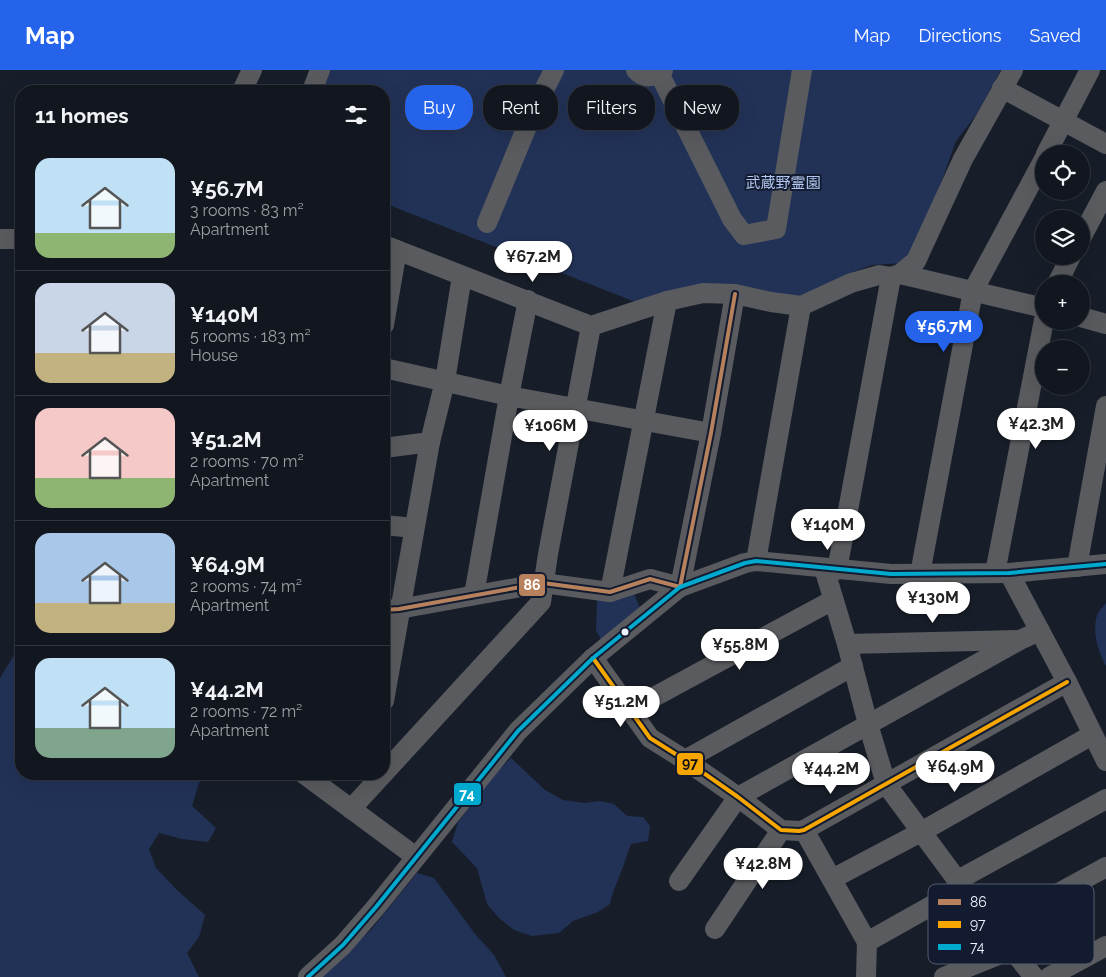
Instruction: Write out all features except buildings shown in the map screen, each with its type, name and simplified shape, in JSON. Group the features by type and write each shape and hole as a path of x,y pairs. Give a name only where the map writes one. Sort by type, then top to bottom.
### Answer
{"street":[{"path":"245,85 252,70"},
{"path":"314,85 320,70"},
{"path":"487,223 533,112 554,70"},
{"path":"636,70 649,77 661,72 732,219 744,235 776,229 802,70"},
{"path":"1013,70 963,159 916,261 896,275 831,569 833,600 886,784 961,884 1106,799"},
{"path":"1051,145 1090,70"},
{"path":"1002,88 1106,144"},
{"path":"920,574 973,291 1035,176"},
{"path":"1090,221 1106,191"},
{"path":"0,239 15,239"},
{"path":"390,247 591,326 667,301 703,293 734,294 770,302 801,306 851,283 879,275 896,275 1035,306"},
{"path":"390,622 391,609 414,528 430,442 445,382 462,276"},
{"path":"680,587 712,433 734,294"},
{"path":"474,595 528,300"},
{"path":"610,592 667,301"},
{"path":"756,561 801,306"},
{"path":"1090,320 1106,324"},
{"path":"390,766 541,602 591,326"},
{"path":"1042,330 1002,573 1040,631 1106,761"},
{"path":"390,369 509,396 644,419 712,433"},
{"path":"1077,567 1106,406"},
{"path":"390,447 430,442"},
{"path":"390,526 414,528"},
{"path":"308,977 343,944 376,907 518,731 593,658 680,587 745,563 756,561 891,574 1002,573 1106,564"},
{"path":"391,609 543,584 610,592 650,579 680,587"},
{"path":"630,710 833,600"},
{"path":"679,881 738,797 1020,640 1040,631"},
{"path":"847,644 1020,640"},
{"path":"593,658 650,738 738,797 781,830 799,831 804,830 1067,682"},
{"path":"685,760 852,666"},
{"path":"832,879 921,832 1092,735"},
{"path":"312,780 416,857"},
{"path":"351,809 370,782"},
{"path":"715,929 781,830"},
{"path":"804,830 867,942 866,977"},
{"path":"1075,884 1106,867"},
{"path":"867,942 928,904"},
{"path":"1094,953 1106,946"},
{"path":"944,977 976,964"},
{"path":"1024,964 1034,977"},
{"path":"1049,977 1073,964"}],"green space":[{"name":"武蔵野霊園","path":"326,70 1001,70 976,115 956,141 936,197 911,257 903,263 872,265 853,272 841,280 804,297 643,305 390,205 390,85 320,85"},
{"path":"633,591 642,613 602,641 596,631 597,599"},
{"path":"1106,603 1106,666 1098,647 1095,626 1098,613"},
{"path":"15,648 15,780 201,780 192,806 216,828 208,842 182,839 159,833 149,849 156,868 205,915 199,937 187,953 199,977 0,977 0,678 13,657"},
{"path":"511,758 545,790 563,800 584,803 601,801 614,804 627,816 643,817 650,826 648,841 631,844 610,904 598,912 573,921 559,933 532,936 514,930 499,918 487,904 477,868 452,842 458,822 485,784"},
{"path":"417,873 434,878 475,934 494,955 506,977 320,977 348,949 370,931"}],"transit line":[{"name":"86","path":"390,610 543,583 610,592 650,579 680,587 711,433 735,294"},
{"name":"74","path":"308,977 343,945 376,907 518,731 593,658 680,587 745,563 756,561 891,574 1009,573 1106,564"},
{"name":"97","path":"593,658 650,738 738,797 781,830 799,831 804,830 1067,682"}]}
